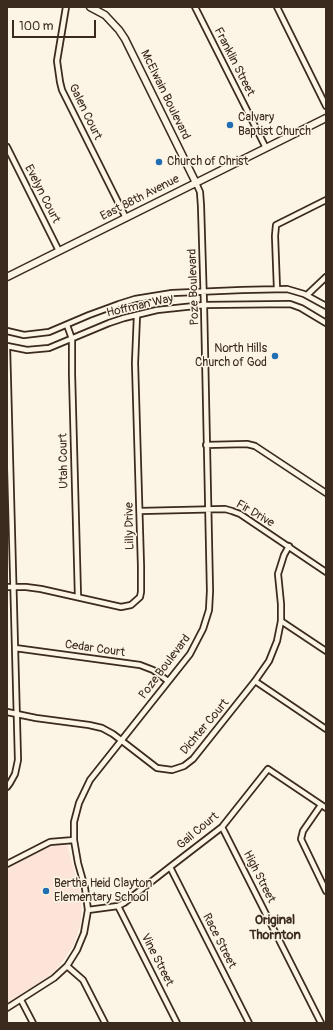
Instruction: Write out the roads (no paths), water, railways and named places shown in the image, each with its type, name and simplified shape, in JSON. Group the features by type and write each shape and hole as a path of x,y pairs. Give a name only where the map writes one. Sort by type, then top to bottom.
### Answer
{"main road":[{"name":"McElwain Boulevard","path":"90,7 105,15 125,39 196,183"},
{"name":"East 88th Avenue","path":"7,277 326,118"}],"street":[{"name":"Galen Court","path":"66,7 57,61 62,90 126,218"},
{"name":"Franklin Street","path":"195,7 266,148"},
{"path":"277,7 326,106"},
{"name":"Evelyn Court","path":"7,147 59,251"},
{"name":"Poze Boulevard","path":"7,1008 51,981 67,966 80,942 84,932 88,910 74,840 74,822 82,794 90,780 196,645 204,629 209,610 210,591 204,291 200,192 196,183"},
{"path":"277,289 276,225 326,200"},
{"path":"307,295 326,277"},
{"name":"Hoffman Way","path":"7,331 24,335 37,335 49,332 88,315 135,299 172,293 277,289 293,290 307,295 326,306"},
{"name":"Hoffman Way","path":"7,346 27,350 49,348 109,323 137,315 169,308 204,305 290,304 301,308 326,323"},
{"name":"Lilly Drive","path":"7,587 14,586 41,589 121,607 131,605 138,599 141,592 136,363 137,315"},
{"name":"Utah Court","path":"67,325 72,339 78,597"},
{"path":"7,346 18,766 7,787"},
{"path":"206,445 247,444 255,446 326,493"},
{"name":"Fir Drive","path":"140,511 225,509 236,512 326,572"},
{"name":"Dichter Court","path":"7,712 88,725 106,730 157,768 168,770 184,766 193,759 269,661 274,649 281,621 278,574 284,555 289,546"},
{"path":"281,621 326,652"},
{"name":"Cedar Court","path":"15,648 140,665 153,670 168,682"},
{"path":"255,681 326,729"},
{"name":"Gail Court","path":"88,910 118,906 124,903 222,827 268,769 326,808"},
{"path":"321,805 303,831 301,839 326,891"},
{"name":"High Street","path":"222,827 321,1023"},
{"path":"7,864 50,842 74,840"},
{"name":"Race Street","path":"170,867 249,1023"},
{"name":"Vine Street","path":"118,906 177,1023"},
{"path":"67,966 83,980 105,1023"},
{"path":"21,1000 32,1023"}],"place":[{"name":"Calvary Baptist Church","path":"230,125"},
{"name":"Church of Christ","path":"159,162"},
{"name":"North Hills Church of God","path":"275,356"},
{"name":"Bertha Heid Clayton Elementary School","path":"46,891"}],"district":[{"name":"Original Thornton","path":"275,928"}]}
